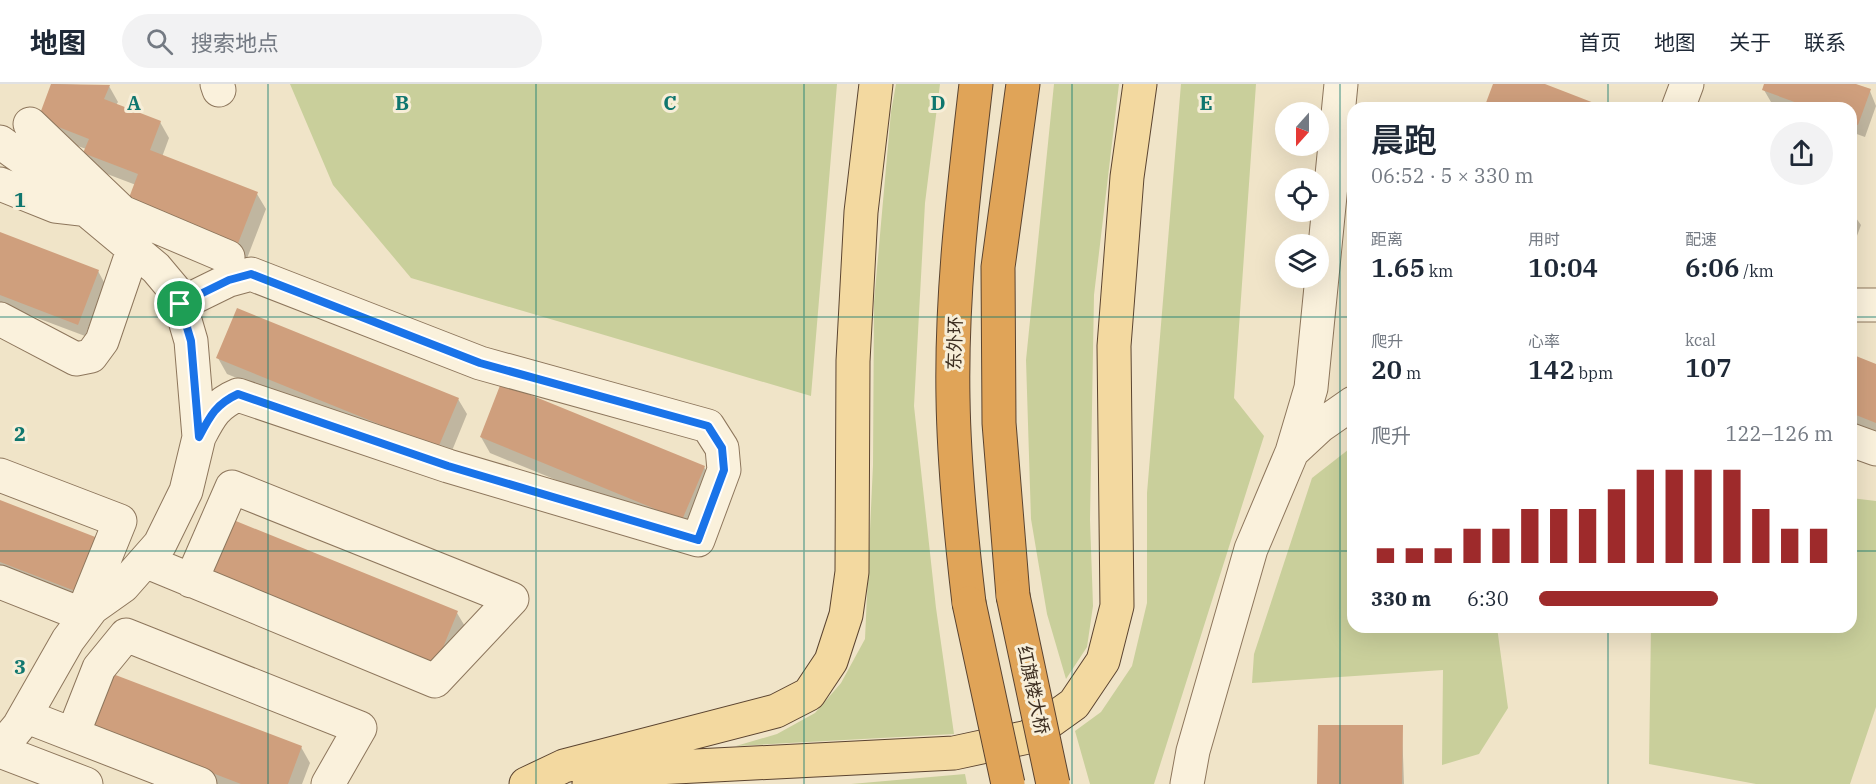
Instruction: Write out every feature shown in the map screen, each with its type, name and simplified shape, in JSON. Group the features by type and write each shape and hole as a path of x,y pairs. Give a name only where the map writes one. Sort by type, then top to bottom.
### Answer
{"highway":[{"name":"东外环","path":"976,84 960,218 953,397 959,516 969,603 1008,784"},
{"name":"红旗楼大桥","path":"1023,84 998,267 999,423 1013,596 1053,784"}],"main road":[{"path":"526,784 564,766 776,711 809,694 831,660 846,615 852,572 853,361 861,212 876,84"},
{"path":"589,784 656,768 954,753 1028,737 1074,704 1103,661 1117,606 1114,346 1127,177 1140,84"}],"street":[{"path":"1187,784 1193,751 1251,549 1293,452 1311,388 1341,84"},
{"path":"1680,102 1687,84"},
{"path":"30,124 133,250 156,268 177,293 191,341 199,437"},
{"path":"0,142 105,216"},
{"path":"0,184 55,206 105,216 228,257"},
{"path":"0,319 76,359 91,356 102,341 133,250"},
{"path":"86,784 0,750 25,716 84,616 123,586 160,544 186,491 199,437 212,411 223,401 238,394 448,466 698,540 724,470 722,448 708,426 480,363 251,274 229,280 180,304"},
{"path":"1857,305 1876,305"},
{"path":"1293,452 1320,426 1347,407"},
{"path":"1857,442 1876,449"},
{"path":"0,475 120,521 84,616"},
{"path":"145,561 191,581 435,681 512,599 232,487 191,581"},
{"path":"0,582 84,616"},
{"path":"73,734 99,668 126,635 360,728 328,784"},
{"path":"25,716 200,784"}],"green space":[{"path":"290,84 837,84 811,396 411,278 333,185"},
{"path":"896,84 940,84 925,203 914,406 936,608 954,734 736,746 777,734 815,713 841,683 865,639 873,465 874,302 891,112"},
{"path":"1054,84 1119,84 1094,295 1090,520 1093,606 1087,647 1066,679 1047,614 1031,519 1026,360"},
{"path":"1181,84 1256,84 1234,398 1264,436 1154,784 1090,784 1075,731 1101,712 1132,666 1147,603 1147,493"},
{"path":"1347,451 1347,633 1498,633 1508,708 1479,754 1442,765 1443,670 1252,683 1254,654 1312,478"},
{"path":"1857,499 1876,501 1876,707 1850,784 1756,784 1649,764 1651,633 1857,633"},
{"path":"965,774 967,784 851,784"}],"building":[{"path":"51,84 110,85 104,99 161,121 150,150 258,192 237,246 127,203 138,174 83,153 89,139 38,119"},
{"path":"1493,84 1545,84 1592,102 1486,102"},
{"path":"1764,84 1856,84 1871,89 1858,125 1857,102 1795,102 1762,90"},
{"path":"0,232 99,270 78,325 0,295"},
{"path":"237,308 459,398 438,448 216,358"},
{"path":"1857,356 1876,364 1876,423 1857,415"},
{"path":"501,383 705,466 682,520 480,437"},
{"path":"0,500 103,540 83,594 0,562"},
{"path":"231,519 458,611 435,667 208,574"},
{"path":"105,671 302,746 288,784 241,784 85,724"},
{"path":"1318,725 1403,725 1402,784 1317,784"}],"route":[{"path":"251,274 480,363 708,426 722,448 724,470 698,540 448,466 238,394 223,401 212,411 199,437 191,341 180,304 229,280 251,274"}]}
